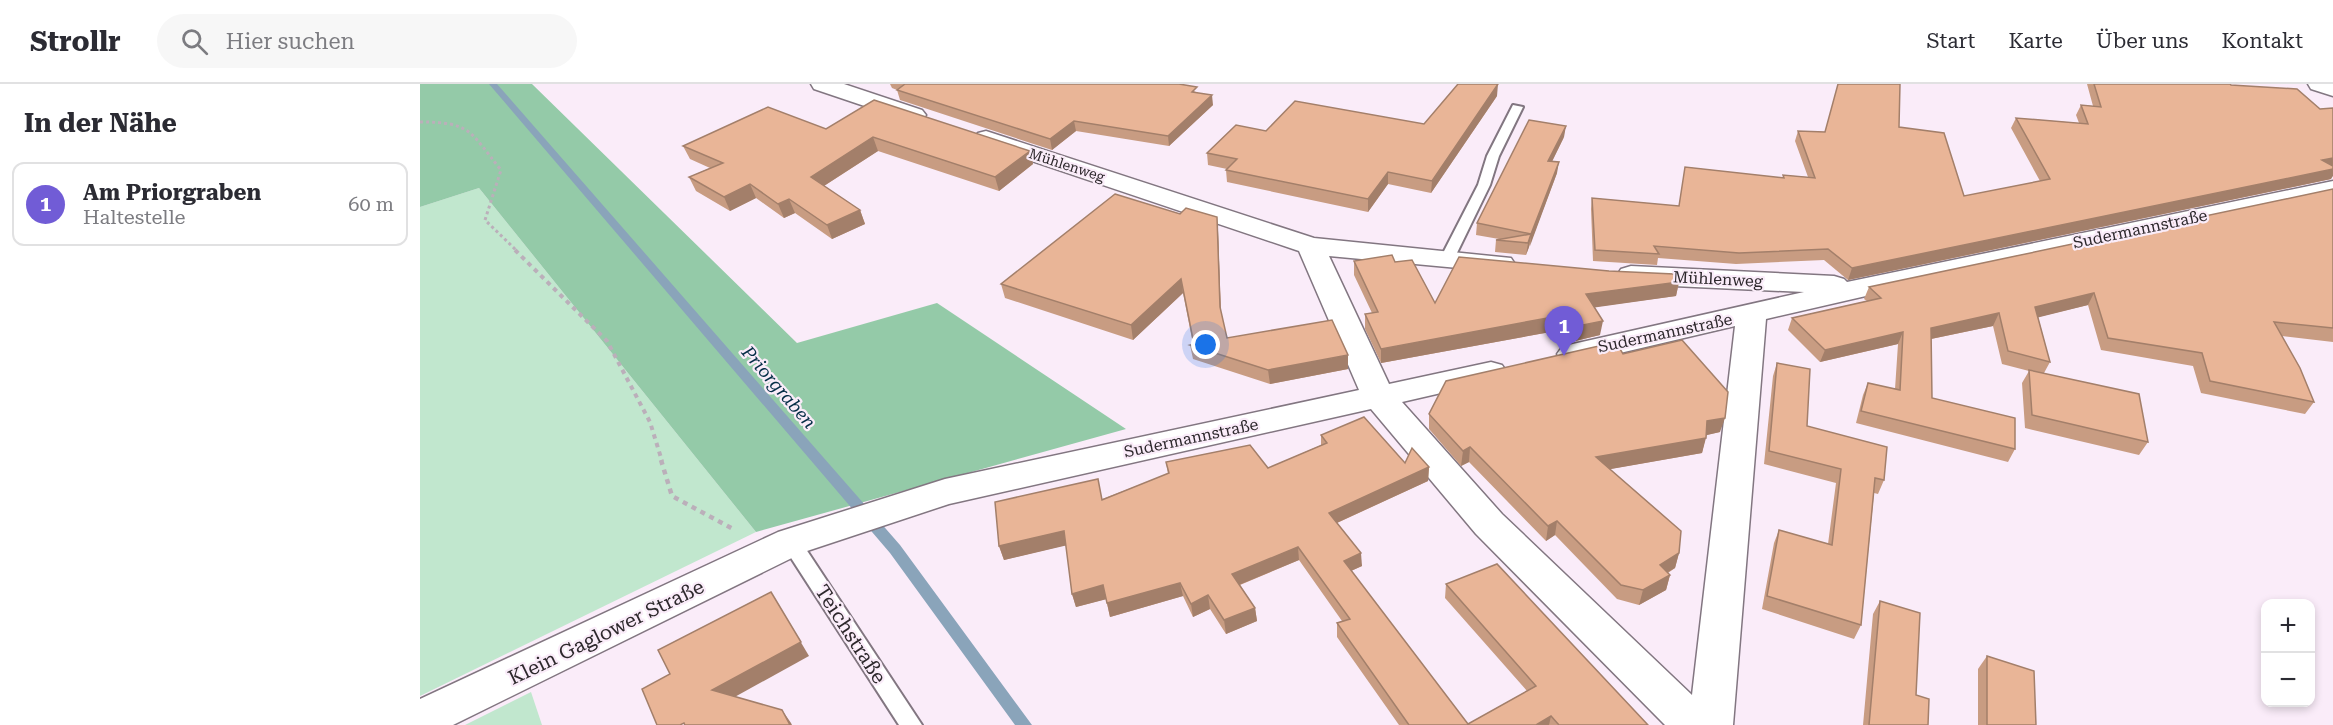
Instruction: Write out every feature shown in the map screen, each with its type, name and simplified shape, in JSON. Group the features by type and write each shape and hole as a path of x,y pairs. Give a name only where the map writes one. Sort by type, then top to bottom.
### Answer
{"street":[{"name":"Mühlenweg","path":"822,84 1311,246 1527,266"},
{"path":"2319,84 2333,89"},
{"name":"Sudermannstraße","path":"783,547 945,492 1379,398 1875,287 1931,272 2333,189"},
{"path":"1311,246 1379,398 1489,524 1694,725"},
{"name":"Mühlenweg","path":"1607,274 1875,287"},
{"path":"1711,725 1751,314"},
{"name":"Klein Gaglower Straße","path":"420,720 783,547"}],"lane":[{"path":"1448,258 1484,184 1493,156 1517,107"},
{"name":"Teichstraße","path":"783,547 911,725"}],"path":[{"path":"420,122 441,122 466,127 501,170 485,220 607,341 650,422 672,495 783,547"}],"green space":[{"path":"420,84 532,84 797,343 937,303 1126,429 756,532 479,188 420,207"},
{"path":"479,188 756,532 420,696 420,207"},
{"path":"531,692 542,725 465,725"}],"building":[{"path":"905,84 1179,84 1197,87 1192,92 1212,95 1168,136 1074,121 1050,139 897,90"},
{"path":"1458,84 1498,84 1432,181 1388,172 1368,199 1226,170 1237,159 1207,153 1236,125 1266,131 1295,101 1424,124"},
{"path":"1838,84 1900,84 1899,127 1944,133 1964,196 2050,179 2016,118 2088,124 2081,105 2101,107 2094,84 2230,84 2297,89 2320,109 2333,108 2333,158 2322,160 2333,166 2333,169 1852,268 1828,249 1739,253 1654,246 1659,254 1595,250 1592,198 1679,206 1685,167 1784,178 1783,175 1815,178 1798,131 1825,132"},
{"path":"874,100 1030,151 995,177 873,137 811,177 860,210 827,225 789,199 778,204 750,184 724,197 689,177 723,163 683,146 768,107 826,129"},
{"path":"1529,120 1566,126 1548,161 1559,162 1531,234 1477,223"},
{"path":"2333,189 2333,328 2274,322 2300,368 2314,402 2210,381 2202,353 2108,338 2094,293 2035,307 2050,362 2008,351 1999,313 1931,328 1932,398 2015,418 2015,449 1861,411 1868,383 1900,390 1903,332 1825,350 1792,318 1881,298 1869,287"},
{"path":"1115,194 1180,214 1186,208 1217,217 1220,307 1227,338 1332,320 1348,355 1268,370 1190,345 1194,344 1181,279 1131,325 1001,284"},
{"path":"1531,234 1528,243 1496,240"},
{"path":"1392,255 1395,262 1412,260 1435,303 1459,257 1609,271 1674,274 1679,282 1586,294 1603,321 1573,327 1569,314 1381,349 1365,314 1378,312 1354,261"},
{"path":"1682,340 1728,392 1725,418 1707,421 1706,438 1596,457 1681,531 1679,553 1660,565 1670,575 1643,590 1621,585 1557,521 1548,526 1470,447 1463,451 1429,414 1446,381 1616,342 1623,354"},
{"path":"1777,363 1810,369 1807,426 1887,447 1884,480 1875,478 1861,625 1767,596 1779,530 1832,545 1841,469 1769,451"},
{"path":"2029,370 2139,394 2148,442 2032,415"},
{"path":"1364,417 1405,463 1412,448 1429,467 1329,513 1361,553 1344,561 1468,724 1536,686 1446,584 1497,564 1648,725 1559,725 1551,716 1536,725 1409,725 1337,623 1350,619 1298,547 1232,574 1255,608 1224,620 1208,595 1191,604 1180,583 1107,603 1103,585 1072,594 1064,531 999,546 995,502 1098,479 1102,500 1169,473 1166,462 1250,445 1268,468 1327,443 1321,435"},
{"path":"771,592 801,642 712,690 782,710 790,725 685,725 684,723 657,725 642,689 670,674 658,650"},
{"path":"1880,601 1920,613 1916,695 1929,699 1928,725 1869,725"},
{"path":"1987,656 2034,671 2036,725 1987,725"}],"waterway":[{"name":"Priorgraben","path":"493,84 895,549 1024,725"}],"place":[{"name":"Am Priorgraben","path":"1564,356"}]}
